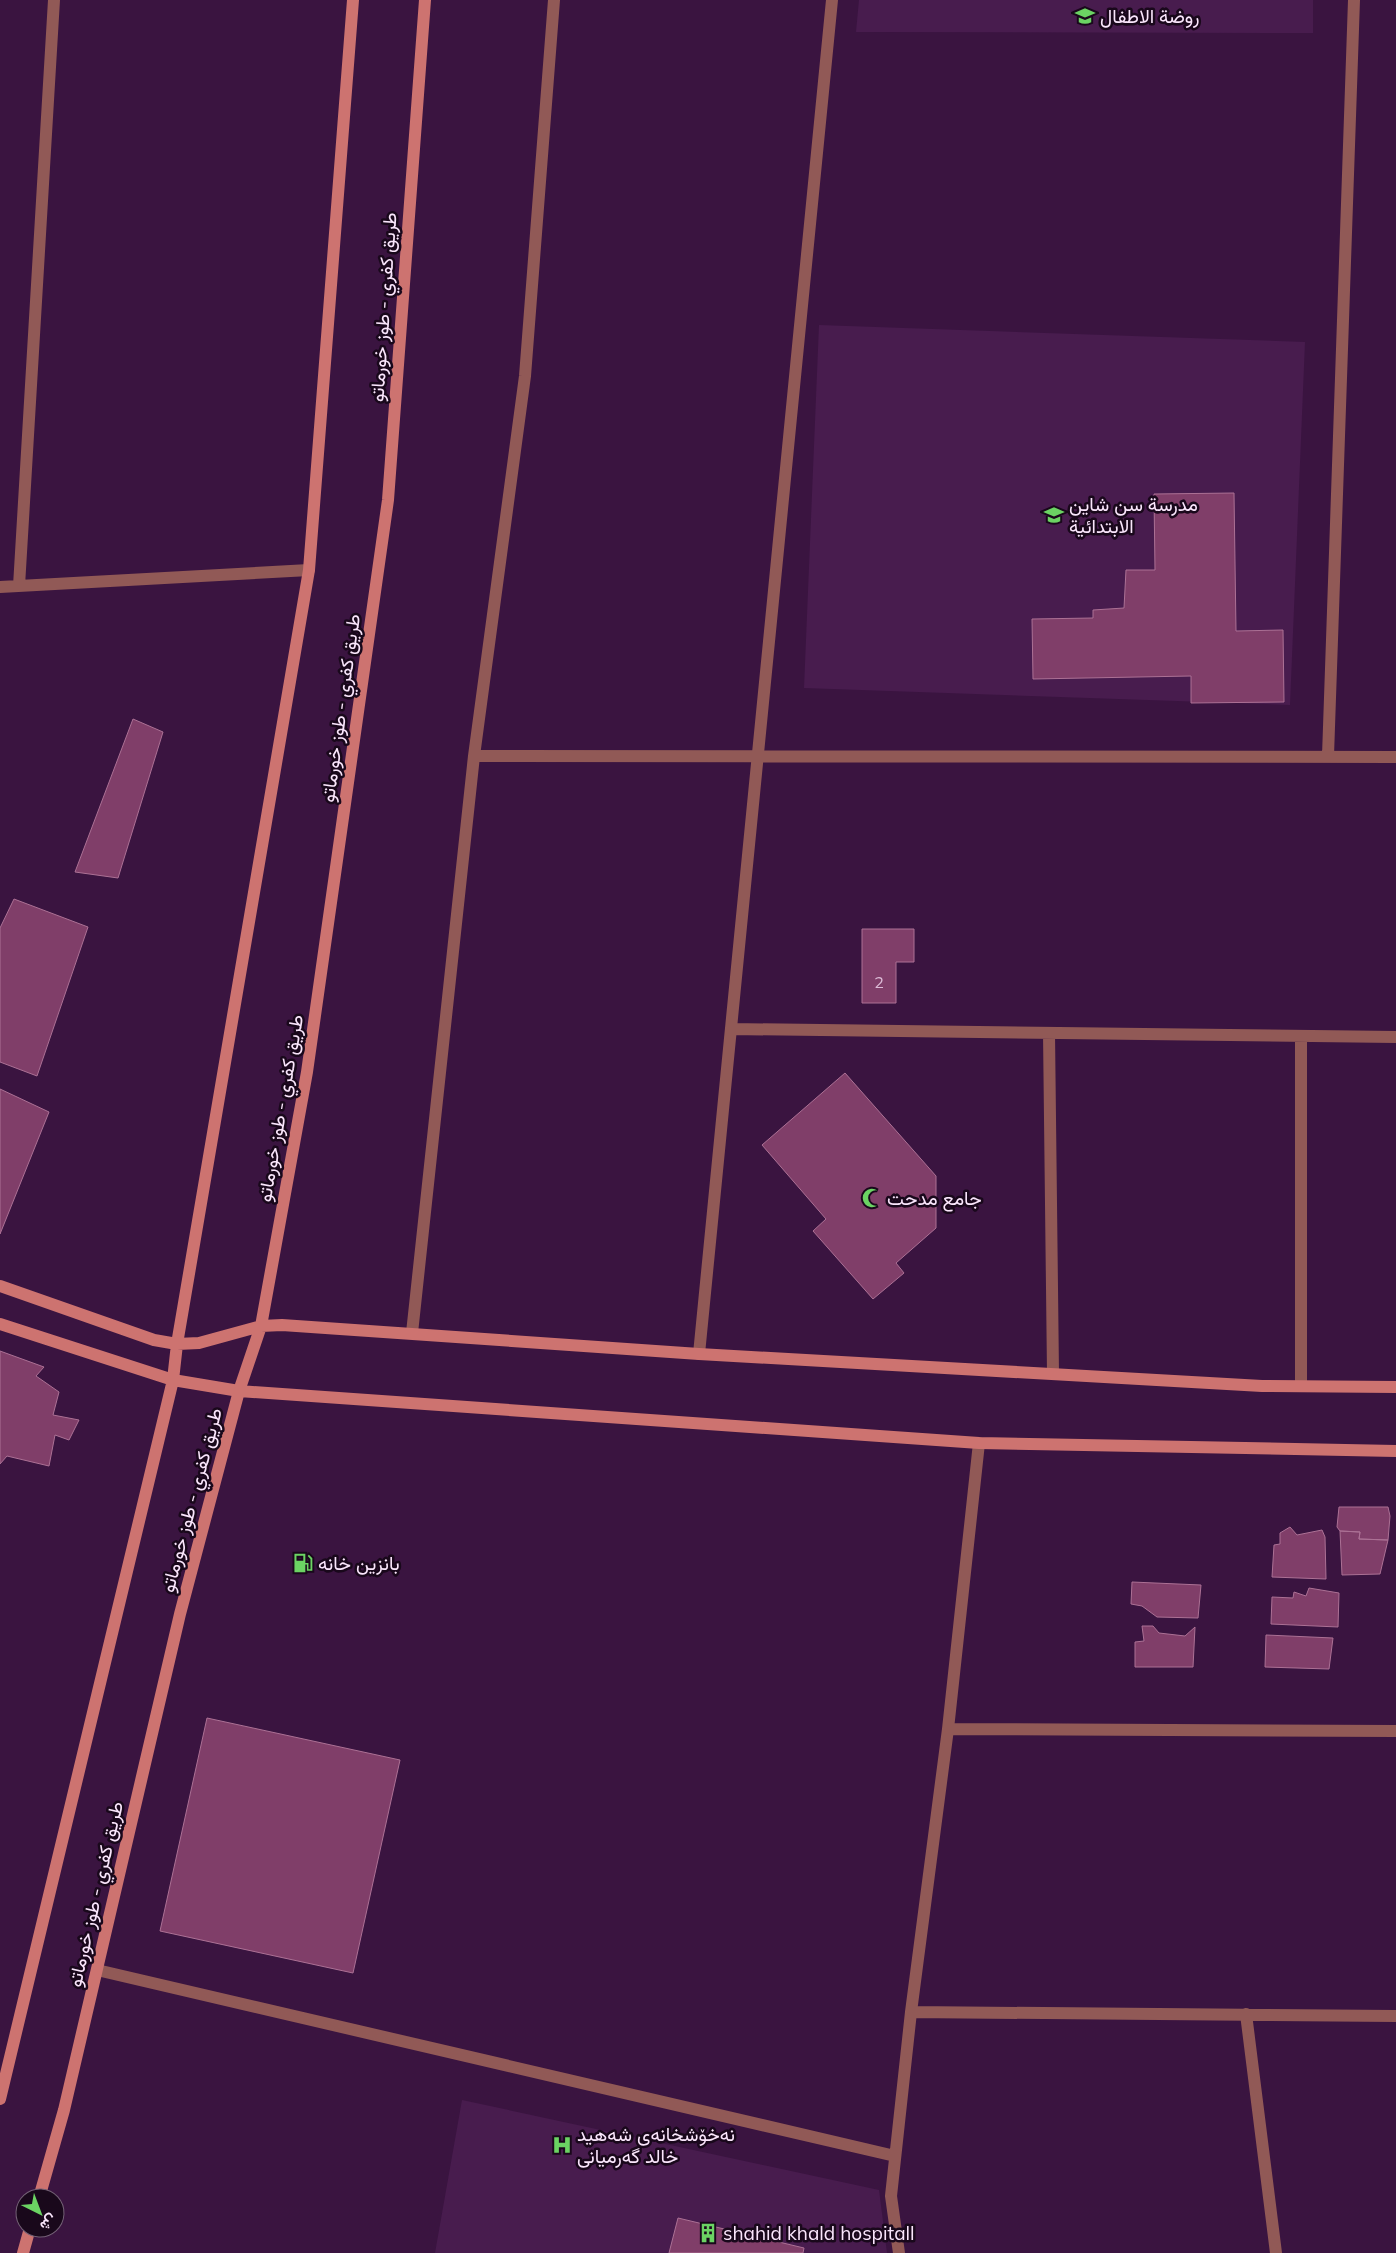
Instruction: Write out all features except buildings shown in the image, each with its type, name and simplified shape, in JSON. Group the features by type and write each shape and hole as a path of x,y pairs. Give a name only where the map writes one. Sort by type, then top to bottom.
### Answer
{"main road":[{"path":"0,2099 173,1380 177,1344 309,570 353,0"},
{"name":"طريق كفري - طوز خورماتو","path":"42,2188 64,2110 180,1614 239,1391 261,1326 309,1062 388,500 425,0"},
{"path":"0,1286 154,1340 177,1344 199,1343 261,1326 282,1325 699,1354 1262,1386 1396,1387"},
{"path":"0,1324 173,1380 239,1391 979,1443 1396,1451"},
{"path":"23,2253 27,2238"}],"street":[{"path":"19,586 54,0"},
{"path":"412,1333 474,756 525,376 554,0"},
{"path":"699,1354 832,0"},
{"path":"1328,756 1354,0"},
{"path":"0,587 309,570"},
{"path":"474,756 758,758 1396,757"},
{"path":"731,1029 1396,1037"},
{"path":"1049,1033 1053,1373"},
{"path":"1300,1036 1301,1386"},
{"path":"899,2253 891,2196 911,2012 948,1729 979,1443"},
{"path":"948,1729 1396,1731"},
{"path":"97,1970 895,2156"},
{"path":"911,2012 1396,2016"},
{"path":"1246,2014 1276,2253"}],"shaded area":[{"name":"روضة الاطفال","path":"859,0 1313,0 1313,33 856,32"},
{"name":"مدرسة سن شاين الابتدائية","path":"819,325 1305,342 1290,705 804,688"},
{"name":"نەخۆشخانەی شەهید خالد گەرمیانی","path":"462,2100 879,2190 887,2253 435,2253"}],"place":[{"name":"روضة الاطفال","path":"1085,16"},
{"name":"مدرسة سن شاين الابتدائية","path":"1054,515"},
{"name":"جامع مدحت","path":"872,1198"},
{"name":"بانزين خانه","path":"303,1563"},
{"name":"نەخۆشخانەی شەهید خالد گەرمیانی","path":"562,2145"},
{"name":"shahid khald hospitall","path":"708,2233"}]}
